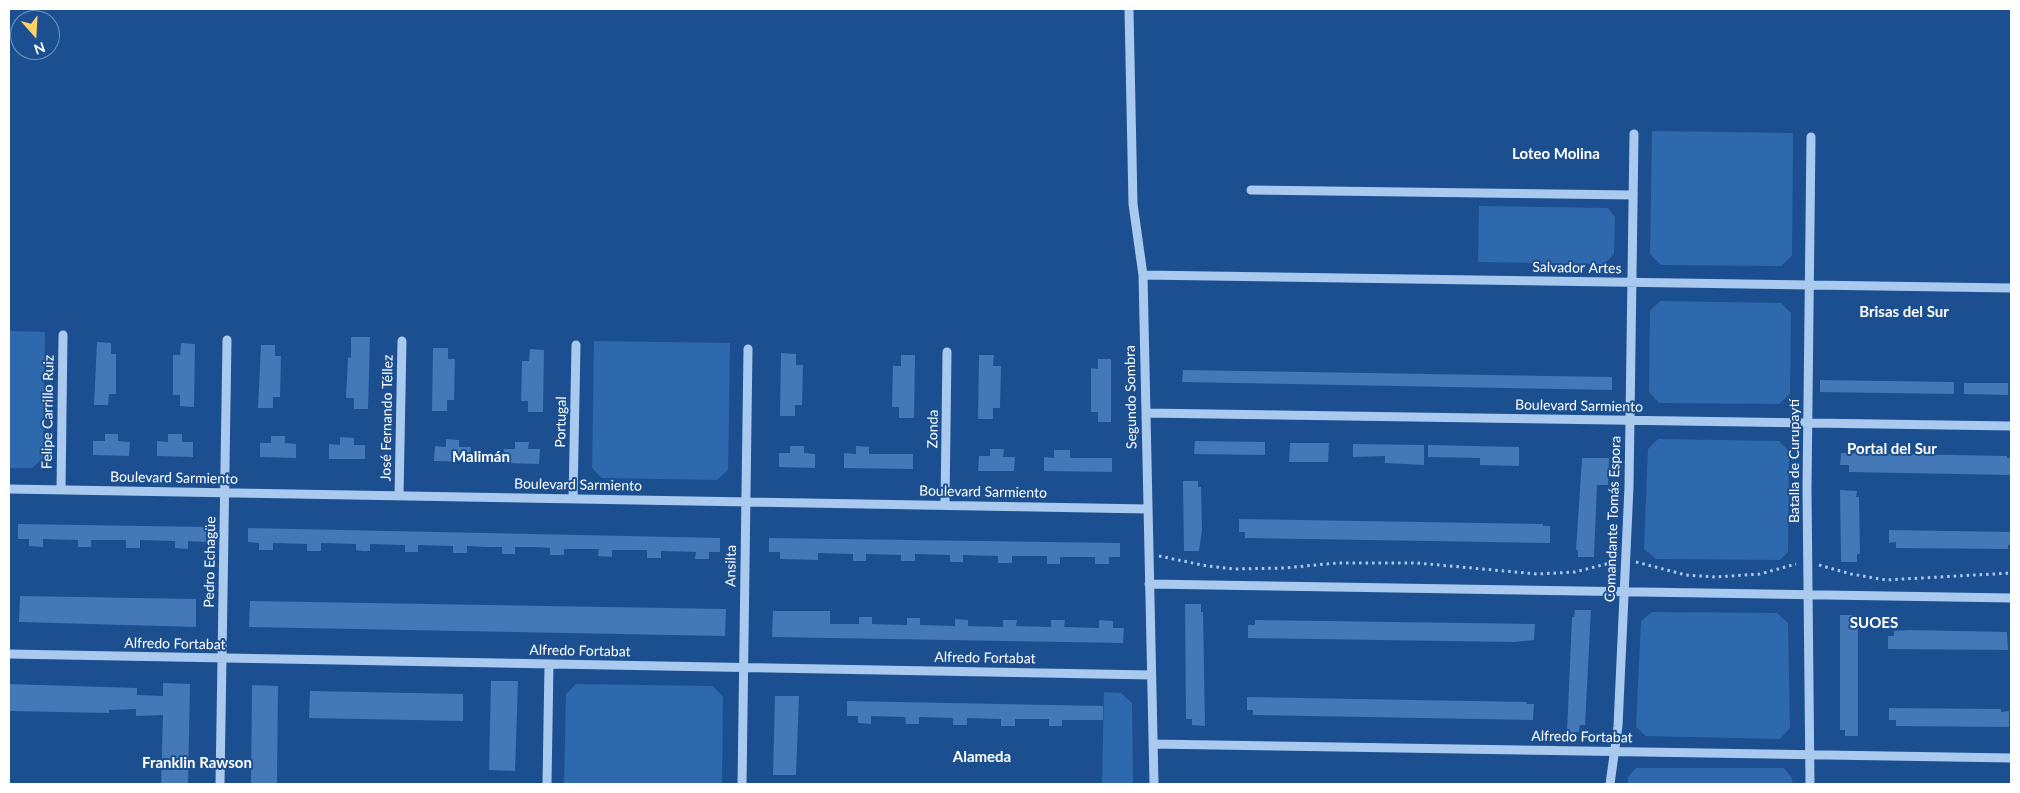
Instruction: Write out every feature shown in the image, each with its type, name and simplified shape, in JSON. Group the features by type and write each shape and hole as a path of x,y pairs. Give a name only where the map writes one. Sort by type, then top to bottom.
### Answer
{"street":[{"name":"Segundo Sombra","path":"1129,9 1133,204 1142,275 1154,784"},
{"name":"Comandante Tomás Espora","path":"1610,784 1618,726 1624,592 1630,420 1634,134"},
{"name":"Batalla de Curupaytí","path":"1810,784 1807,423 1811,137"},
{"path":"1251,190 1633,195"},
{"name":"Salvador Artes","path":"1142,275 2011,288"},
{"name":"Felipe Carrillo Ruiz","path":"61,490 63,335"},
{"name":"Pedro Echagüe","path":"220,784 227,340"},
{"name":"José Fernando Téllez","path":"399,496 402,341"},
{"name":"Portugal","path":"573,499 576,345"},
{"name":"Ansilta","path":"742,784 748,349"},
{"name":"Zonda","path":"945,506 948,352"},
{"name":"Boulevard Sarmiento","path":"1146,413 2011,426"},
{"name":"Boulevard Sarmiento","path":"9,489 1148,509"},
{"path":"1149,584 2011,598"},
{"name":"Alfredo Fortabat","path":"9,654 1151,675"},
{"path":"547,784 549,664"},
{"name":"Alfredo Fortabat","path":"1153,744 2011,758"}],"path":[{"path":"1149,556 1166,557 1207,566 1235,569 1270,569 1338,563 1417,563 1537,574 1575,572 1613,562 1641,562 1686,575 1715,578 1760,574 1792,565 1825,566 1870,578 1892,580 2011,573"}],"shaded area":[{"path":"1652,131 1793,133 1792,256 1781,266 1661,265 1650,254"},
{"path":"1479,206 1608,208 1615,217 1614,254 1604,264 1478,262"},
{"path":"1660,301 1781,303 1791,313 1790,394 1779,404 1659,403 1649,392 1650,311"},
{"path":"9,331 45,332 43,458 32,468 9,468"},
{"path":"594,341 730,343 728,470 717,480 602,478 592,468"},
{"path":"1658,439 1779,441 1789,451 1788,552 1780,560 1656,559 1644,549 1648,449"},
{"path":"1652,612 1777,613 1788,623 1790,728 1780,739 1646,736 1636,727 1641,621"},
{"path":"576,684 713,686 723,697 722,784 564,784 566,694"},
{"path":"1104,692 1121,693 1132,703 1133,784 1102,784"},
{"path":"1636,768 1784,768 1792,778 1793,784 1628,784 1628,777"}],"building":[{"path":"351,337 370,337 368,409 354,409 354,398 346,398 348,357 351,358"},
{"path":"97,342 111,343 111,354 116,354 116,394 109,394 108,405 94,405"},
{"path":"181,343 195,344 194,407 180,406 180,395 173,395 173,355 180,355"},
{"path":"261,345 275,345 275,356 281,356 280,397 273,397 273,408 258,408"},
{"path":"433,348 448,348 448,359 455,359 454,400 447,400 447,411 432,411"},
{"path":"530,349 544,350 543,412 528,412 528,401 521,401 522,361 529,361"},
{"path":"781,353 796,354 796,365 803,365 802,405 795,405 795,416 780,416"},
{"path":"901,355 915,355 914,418 899,418 899,407 892,407 893,366 901,366"},
{"path":"979,355 994,355 993,366 1001,366 1000,408 993,408 993,419 978,419"},
{"path":"1098,359 1111,359 1111,422 1098,422 1098,412 1091,412 1091,368 1098,369"},
{"path":"1183,370 1612,377 1612,390 1182,382"},
{"path":"1820,380 1954,382 1954,394 1820,392"},
{"path":"1964,383 2008,383 2008,395 1964,394"},
{"path":"105,434 118,434 118,441 130,442 129,456 93,455 93,441 105,441"},
{"path":"168,434 182,434 182,442 193,442 193,457 157,456 157,441 168,442"},
{"path":"271,436 285,436 285,443 296,444 296,458 260,457 260,443 271,443"},
{"path":"340,437 354,438 354,445 365,445 365,459 329,459 329,444 340,445"},
{"path":"446,439 459,440 459,447 471,447 470,462 434,461 435,446 446,447"},
{"path":"1195,441 1265,442 1265,455 1194,454"},
{"path":"515,442 529,442 528,449 540,449 539,464 503,463 504,449 515,449"},
{"path":"1290,443 1329,443 1328,462 1289,462"},
{"path":"1353,444 1424,445 1424,465 1385,463 1385,456 1353,457"},
{"path":"1428,445 1519,447 1519,466 1480,465 1480,458 1428,457"},
{"path":"790,446 804,446 804,453 815,454 815,468 779,467 779,453 790,453"},
{"path":"856,446 869,447 869,454 913,454 913,469 844,468 844,453 856,454"},
{"path":"990,449 1004,449 1003,457 1015,457 1014,471 978,471 979,456 990,456"},
{"path":"1054,450 1070,450 1070,458 1112,458 1112,472 1044,471 1044,457 1054,458"},
{"path":"1841,453 2007,456 2007,458 2011,458 2011,475 1849,472 1849,465 1840,465"},
{"path":"1582,458 1609,458 1608,485 1597,485 1594,557 1578,557 1578,550 1576,550"},
{"path":"1183,481 1198,481 1198,487 1201,487 1202,530 1199,551 1184,551"},
{"path":"1840,490 1857,491 1856,497 1859,497 1860,554 1857,554 1857,562 1841,562"},
{"path":"1239,519 1543,524 1543,526 1550,526 1550,543 1245,538 1245,532 1239,532"},
{"path":"18,524 206,527 206,542 188,541 188,549 175,548 175,541 140,540 140,548 126,548 126,540 91,540 91,547 78,547 78,540 43,539 43,547 29,546 29,539 18,539"},
{"path":"248,528 720,538 720,552 709,552 709,559 695,559 696,552 661,551 661,558 647,558 647,550 612,550 612,557 598,556 599,549 564,549 564,555 550,555 550,548 515,547 515,554 502,554 502,547 467,546 467,553 453,553 453,546 418,545 418,552 405,552 405,545 370,544 370,551 363,551 356,550 356,544 321,543 321,551 307,551 307,544 273,543 273,550 259,550 259,543 248,542"},
{"path":"1889,530 2011,532 2011,545 2008,545 2008,549 1896,548 1896,542 1889,543"},
{"path":"769,538 1120,543 1120,557 1109,557 1109,564 1095,564 1095,557 1060,557 1060,564 1047,564 1047,556 1012,556 1012,563 998,563 998,556 963,555 963,562 950,562 950,555 915,554 915,561 901,561 901,555 866,554 866,561 853,561 853,554 818,553 818,560 780,559 780,552 769,552"},
{"path":"20,596 196,599 196,627 19,622"},
{"path":"250,601 726,609 725,636 249,627"},
{"path":"1185,604 1201,604 1201,612 1203,612 1205,726 1192,725 1192,719 1186,719"},
{"path":"1575,610 1591,610 1585,725 1580,725 1579,732 1567,732 1572,617 1574,617"},
{"path":"773,611 830,611 830,624 859,624 859,617 872,617 872,624 907,625 907,618 920,618 920,625 955,626 955,619 968,620 968,626 1003,627 1003,620 1017,620 1016,626 1051,627 1051,620 1065,620 1064,627 1099,628 1099,620 1113,621 1113,628 1124,628 1123,643 772,637"},
{"path":"1840,615 1856,615 1856,622 1858,623 1858,736 1845,736 1845,730 1840,730"},
{"path":"1255,620 1535,624 1534,640 1514,642 1248,638 1248,625 1255,625"},
{"path":"1894,631 2007,632 2008,650 1888,649 1888,636 1894,636"},
{"path":"491,681 518,681 515,771 489,770"},
{"path":"163,683 190,684 188,784 161,784 163,715 136,716 136,709 109,710 109,713 9,711 9,684 137,688 137,695 163,696"},
{"path":"252,685 278,686 277,784 251,784"},
{"path":"310,691 463,694 463,721 309,718"},
{"path":"775,696 799,696 796,775 773,775"},
{"path":"1247,697 1527,702 1526,704 1534,704 1533,720 1253,715 1253,710 1247,710"},
{"path":"847,701 1103,706 1103,720 1062,720 1062,726 1049,726 1049,719 1015,719 1015,726 1001,726 1001,719 967,718 967,725 953,725 953,718 919,717 919,724 906,724 905,717 871,716 871,724 858,723 858,716 847,716"},
{"path":"1889,708 2001,709 2001,712 2009,711 2009,727 1896,726 1896,720 1889,720"}],"district":[{"name":"Loteo Molina","path":"1556,154"},
{"name":"Brisas del Sur","path":"1904,312"},
{"name":"Portal del Sur","path":"1892,449"},
{"name":"Malimán","path":"481,457"},
{"name":"SUOES","path":"1874,623"},
{"name":"Alameda","path":"982,757"},
{"name":"Franklin Rawson","path":"197,763"}]}
